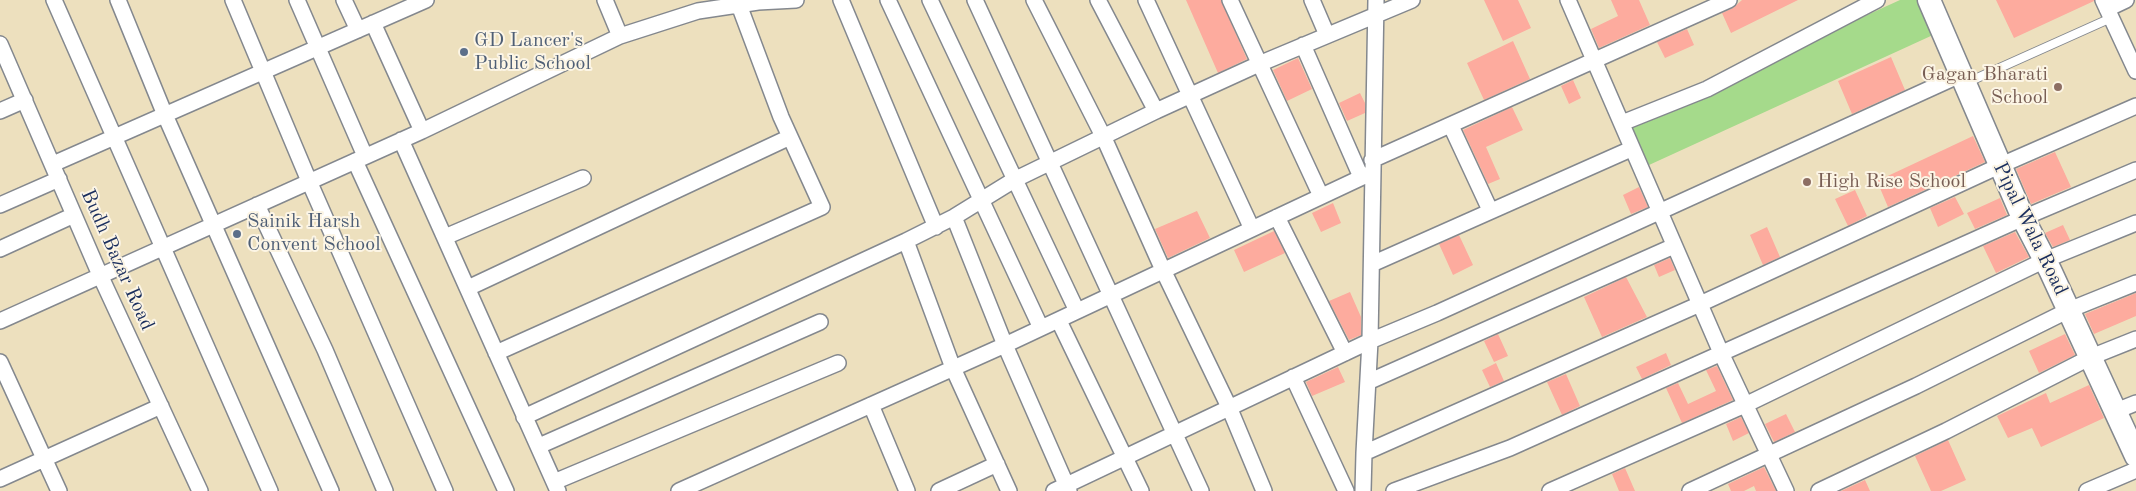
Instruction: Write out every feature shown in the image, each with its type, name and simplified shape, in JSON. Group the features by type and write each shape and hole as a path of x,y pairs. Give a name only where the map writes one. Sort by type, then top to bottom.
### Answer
{"street":[{"path":"54,0 116,136 270,491"},
{"path":"118,0 165,115 331,491"},
{"path":"233,0 265,71 309,181 445,491"},
{"path":"297,0 319,47 360,159 506,491"},
{"path":"344,0 358,30"},
{"path":"53,164 426,0"},
{"path":"605,0 620,36"},
{"path":"0,321 422,131 620,36 698,11 738,5 796,0"},
{"path":"841,0 936,227"},
{"path":"888,0 980,201 1041,328"},
{"path":"930,0 1077,311"},
{"path":"975,0 1201,491"},
{"path":"1034,0 1104,138 1163,270 1229,407 1264,491"},
{"path":"1098,0 1156,111"},
{"path":"1146,0 1252,229"},
{"path":"1230,0 1322,196"},
{"path":"1312,0 1327,35"},
{"path":"524,417 936,227 1014,180 1050,162 1104,138 1190,95 1327,35 1376,7 1412,0"},
{"path":"1568,0 1622,123 1631,149 1722,355 1786,491"},
{"path":"679,491 1058,321 1322,196 1451,126 1729,0"},
{"path":"1622,123 1707,88 1877,0"},
{"name":"Pipal Wala Road","path":"1929,0 2023,218 2091,357 2126,407 2136,456"},
{"path":"2126,0 2107,9 2133,56 2136,72"},
{"path":"496,353 822,207 766,81 738,5"},
{"path":"1363,491 1372,264 1368,170 1376,7"},
{"path":"373,23 422,131"},
{"name":"Budh Bazar Road","path":"0,45 100,275 200,491"},
{"path":"1303,45 1368,170"},
{"path":"954,217 1063,489 1125,457 1370,341 1437,313 1659,212 1962,79"},
{"path":"0,111 25,100"},
{"path":"1364,453 1700,304 1999,166 2136,106"},
{"path":"1451,126 1490,210"},
{"path":"468,288 790,137"},
{"path":"401,140 556,486 838,363"},
{"path":"1372,264 1631,149"},
{"path":"1394,491 1510,448 1722,355 2023,218 2136,170"},
{"path":"445,237 583,178"},
{"path":"0,205 59,179"},
{"path":"257,205 325,350 385,491"},
{"path":"0,249 74,215"},
{"path":"1277,217 1345,353"},
{"path":"1550,491 1745,405 2045,260 2136,223"},
{"path":"906,241 953,368 1009,491"},
{"path":"1368,382 1674,246"},
{"path":"1690,491 1916,386 2069,310 2136,283"},
{"path":"1058,321 1141,491"},
{"path":"539,446 820,322"},
{"path":"1819,491 1946,431 2091,357 2136,340"},
{"path":"0,362 59,491"},
{"path":"1293,377 1346,491"},
{"path":"871,404 907,491"},
{"path":"0,479 161,406"},
{"path":"944,490 997,464"},
{"path":"2087,491 2136,470"},
{"path":"0,486 2,491"}],"lane":[{"path":"1962,79 2107,9"}],"green space":[{"path":"1900,0 1917,0 1933,35 1649,165 1630,123"}],"building":[{"path":"1186,0 1221,0 1247,59 1218,73"},
{"path":"1484,0 1518,0 1531,28 1503,41"},
{"path":"1611,0 1639,0 1650,25 1599,48 1591,29 1618,16"},
{"path":"1742,0 1798,0 1731,33 1722,13 1733,8"},
{"path":"1996,0 2094,0 2094,1 2014,38"},
{"path":"1687,29 1694,45 1665,58 1657,42"},
{"path":"1513,41 1530,79 1484,100 1467,63"},
{"path":"1891,57 1905,90 1852,114 1838,81"},
{"path":"1298,58 1312,89 1287,101 1273,70"},
{"path":"1573,80 1581,98 1569,104 1561,86"},
{"path":"1360,93 1365,103 1365,113 1347,121 1339,103"},
{"path":"1512,107 1523,130 1486,147 1500,179 1488,184 1463,130"},
{"path":"1973,136 1985,162 1888,207 1877,181"},
{"path":"2055,152 2071,187 2031,204 2016,169"},
{"path":"1639,187 1648,207 1631,214 1623,195"},
{"path":"1855,190 1867,216 1848,226 1835,199"},
{"path":"1955,197 1964,214 1938,227 1930,208"},
{"path":"2000,198 2007,215 1975,229 1967,213"},
{"path":"1333,203 1341,223 1321,232 1312,213"},
{"path":"1197,211 1210,238 1168,258 1155,229"},
{"path":"2063,225 2070,240 2053,247 2045,233"},
{"path":"1767,227 1780,257 1763,265 1750,235"},
{"path":"1274,231 1285,253 1244,272 1234,250"},
{"path":"2015,232 2029,257 1996,273 1983,246"},
{"path":"1459,235 1473,265 1453,275 1439,244"},
{"path":"1670,258 1675,270 1659,277 1654,265"},
{"path":"1626,277 1647,317 1602,337 1584,297"},
{"path":"1350,292 1361,317 1361,335 1349,340 1329,301"},
{"path":"2136,293 2136,316 2094,334 2085,314"},
{"path":"1498,334 1508,356 1494,362 1484,341"},
{"path":"2065,334 2075,355 2039,373 2029,351"},
{"path":"1666,353 1671,365 1642,379 1636,367"},
{"path":"1496,363 1504,381 1490,387 1482,370"},
{"path":"1717,366 1733,400 1682,423 1666,388 1678,383 1688,404 1716,391 1706,370"},
{"path":"1338,367 1345,382 1312,396 1306,382"},
{"path":"1566,374 1580,406 1562,415 1547,382"},
{"path":"2089,385 2104,418 2041,447 2032,428 2008,438 1997,416 2046,393 2050,403"},
{"path":"1786,414 1795,432 1774,442 1765,424"},
{"path":"1741,417 1749,433 1733,441 1726,424"},
{"path":"1948,440 1966,480 1941,491 1931,491 1915,456"},
{"path":"1764,467 1776,491 1756,491 1754,486 1744,491 1731,491 1728,484"},
{"path":"1625,468 1635,491 1619,491 1612,474"},
{"path":"1865,480 1870,491 1841,491"}],"place":[{"name":"GD Lancer's Public School","path":"464,52"},
{"name":"Gagan Bharati School","path":"2058,87"},
{"name":"High Rise School","path":"1807,182"},
{"name":"Sainik Harsh Convent School","path":"237,234"}]}
